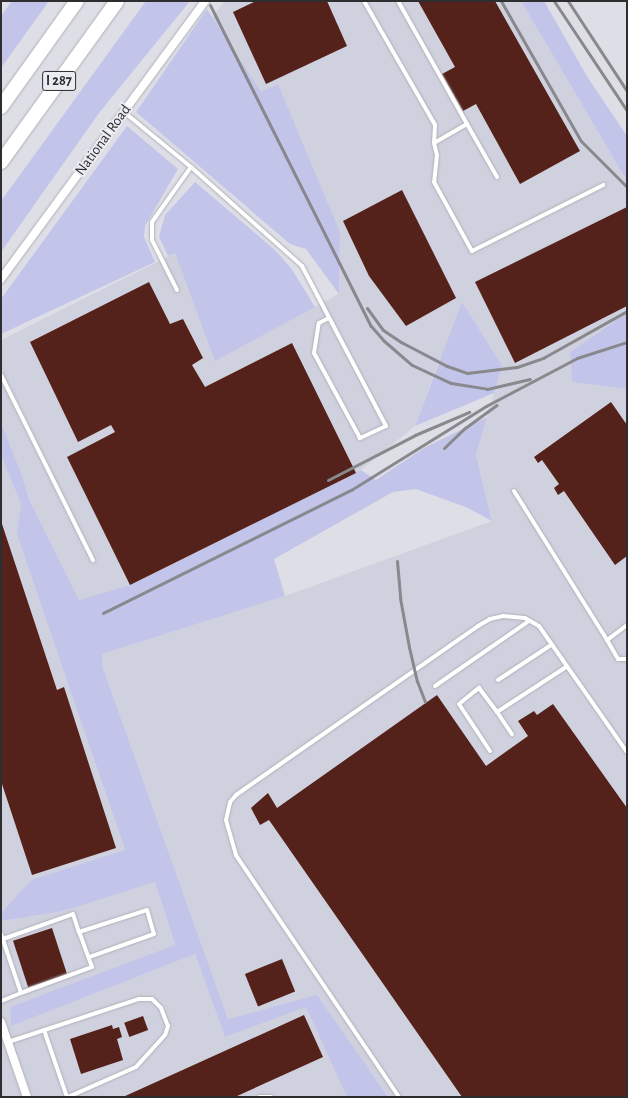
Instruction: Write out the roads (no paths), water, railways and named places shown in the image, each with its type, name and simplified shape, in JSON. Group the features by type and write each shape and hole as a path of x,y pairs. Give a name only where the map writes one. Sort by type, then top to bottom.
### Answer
{"highway":[{"name":"I 287","path":"1,106 77,1"},
{"name":"I 287","path":"1,162 117,1"}],"street":[{"name":"National Road","path":"1,279 205,1"},
{"path":"1,1022 5,1039 27,1097"}],"lane":[{"path":"364,1 435,125 434,143 437,155 434,182 472,252 603,185"},
{"path":"398,1 497,177"},
{"path":"124,112 191,167 294,256 306,273 386,426 360,438 314,353 319,323 329,318"},
{"path":"434,143 467,124"},
{"path":"177,290 152,240 152,222 191,167"},
{"path":"1,375 93,560"},
{"path":"514,491 618,659 627,659"},
{"path":"399,1097 236,855 226,820 230,802 242,790 478,626 490,619 503,616 529,620 539,626 566,667 627,752"},
{"path":"435,686 529,620"},
{"path":"607,640 627,625"},
{"path":"498,680 551,645"},
{"path":"497,712 566,667"},
{"path":"490,751 459,704 479,688 512,734"},
{"path":"79,932 147,910 154,934 89,957"},
{"path":"1,1001 92,967 73,914 3,939"},
{"path":"1,934 21,993"},
{"path":"5,1039 44,1030 139,998 152,999 162,1008 168,1026 165,1035 136,1067 67,1097 44,1030"},
{"path":"259,1097 271,1097"}],"railway":[{"path":"501,1 581,141 627,187"},
{"path":"554,1 627,111"},
{"path":"568,1 627,91"},
{"path":"210,5 371,326 383,340 412,365 451,383 487,389 530,379"},
{"path":"367,308 383,330 401,342 447,366 467,373 517,367 543,358 627,311"},
{"path":"103,613 351,490 486,406 577,358 627,342"},
{"path":"444,448 465,428 497,405"},
{"path":"328,480 415,435 469,412"},
{"path":"397,561 400,598 409,647 417,681 425,702"}]}
